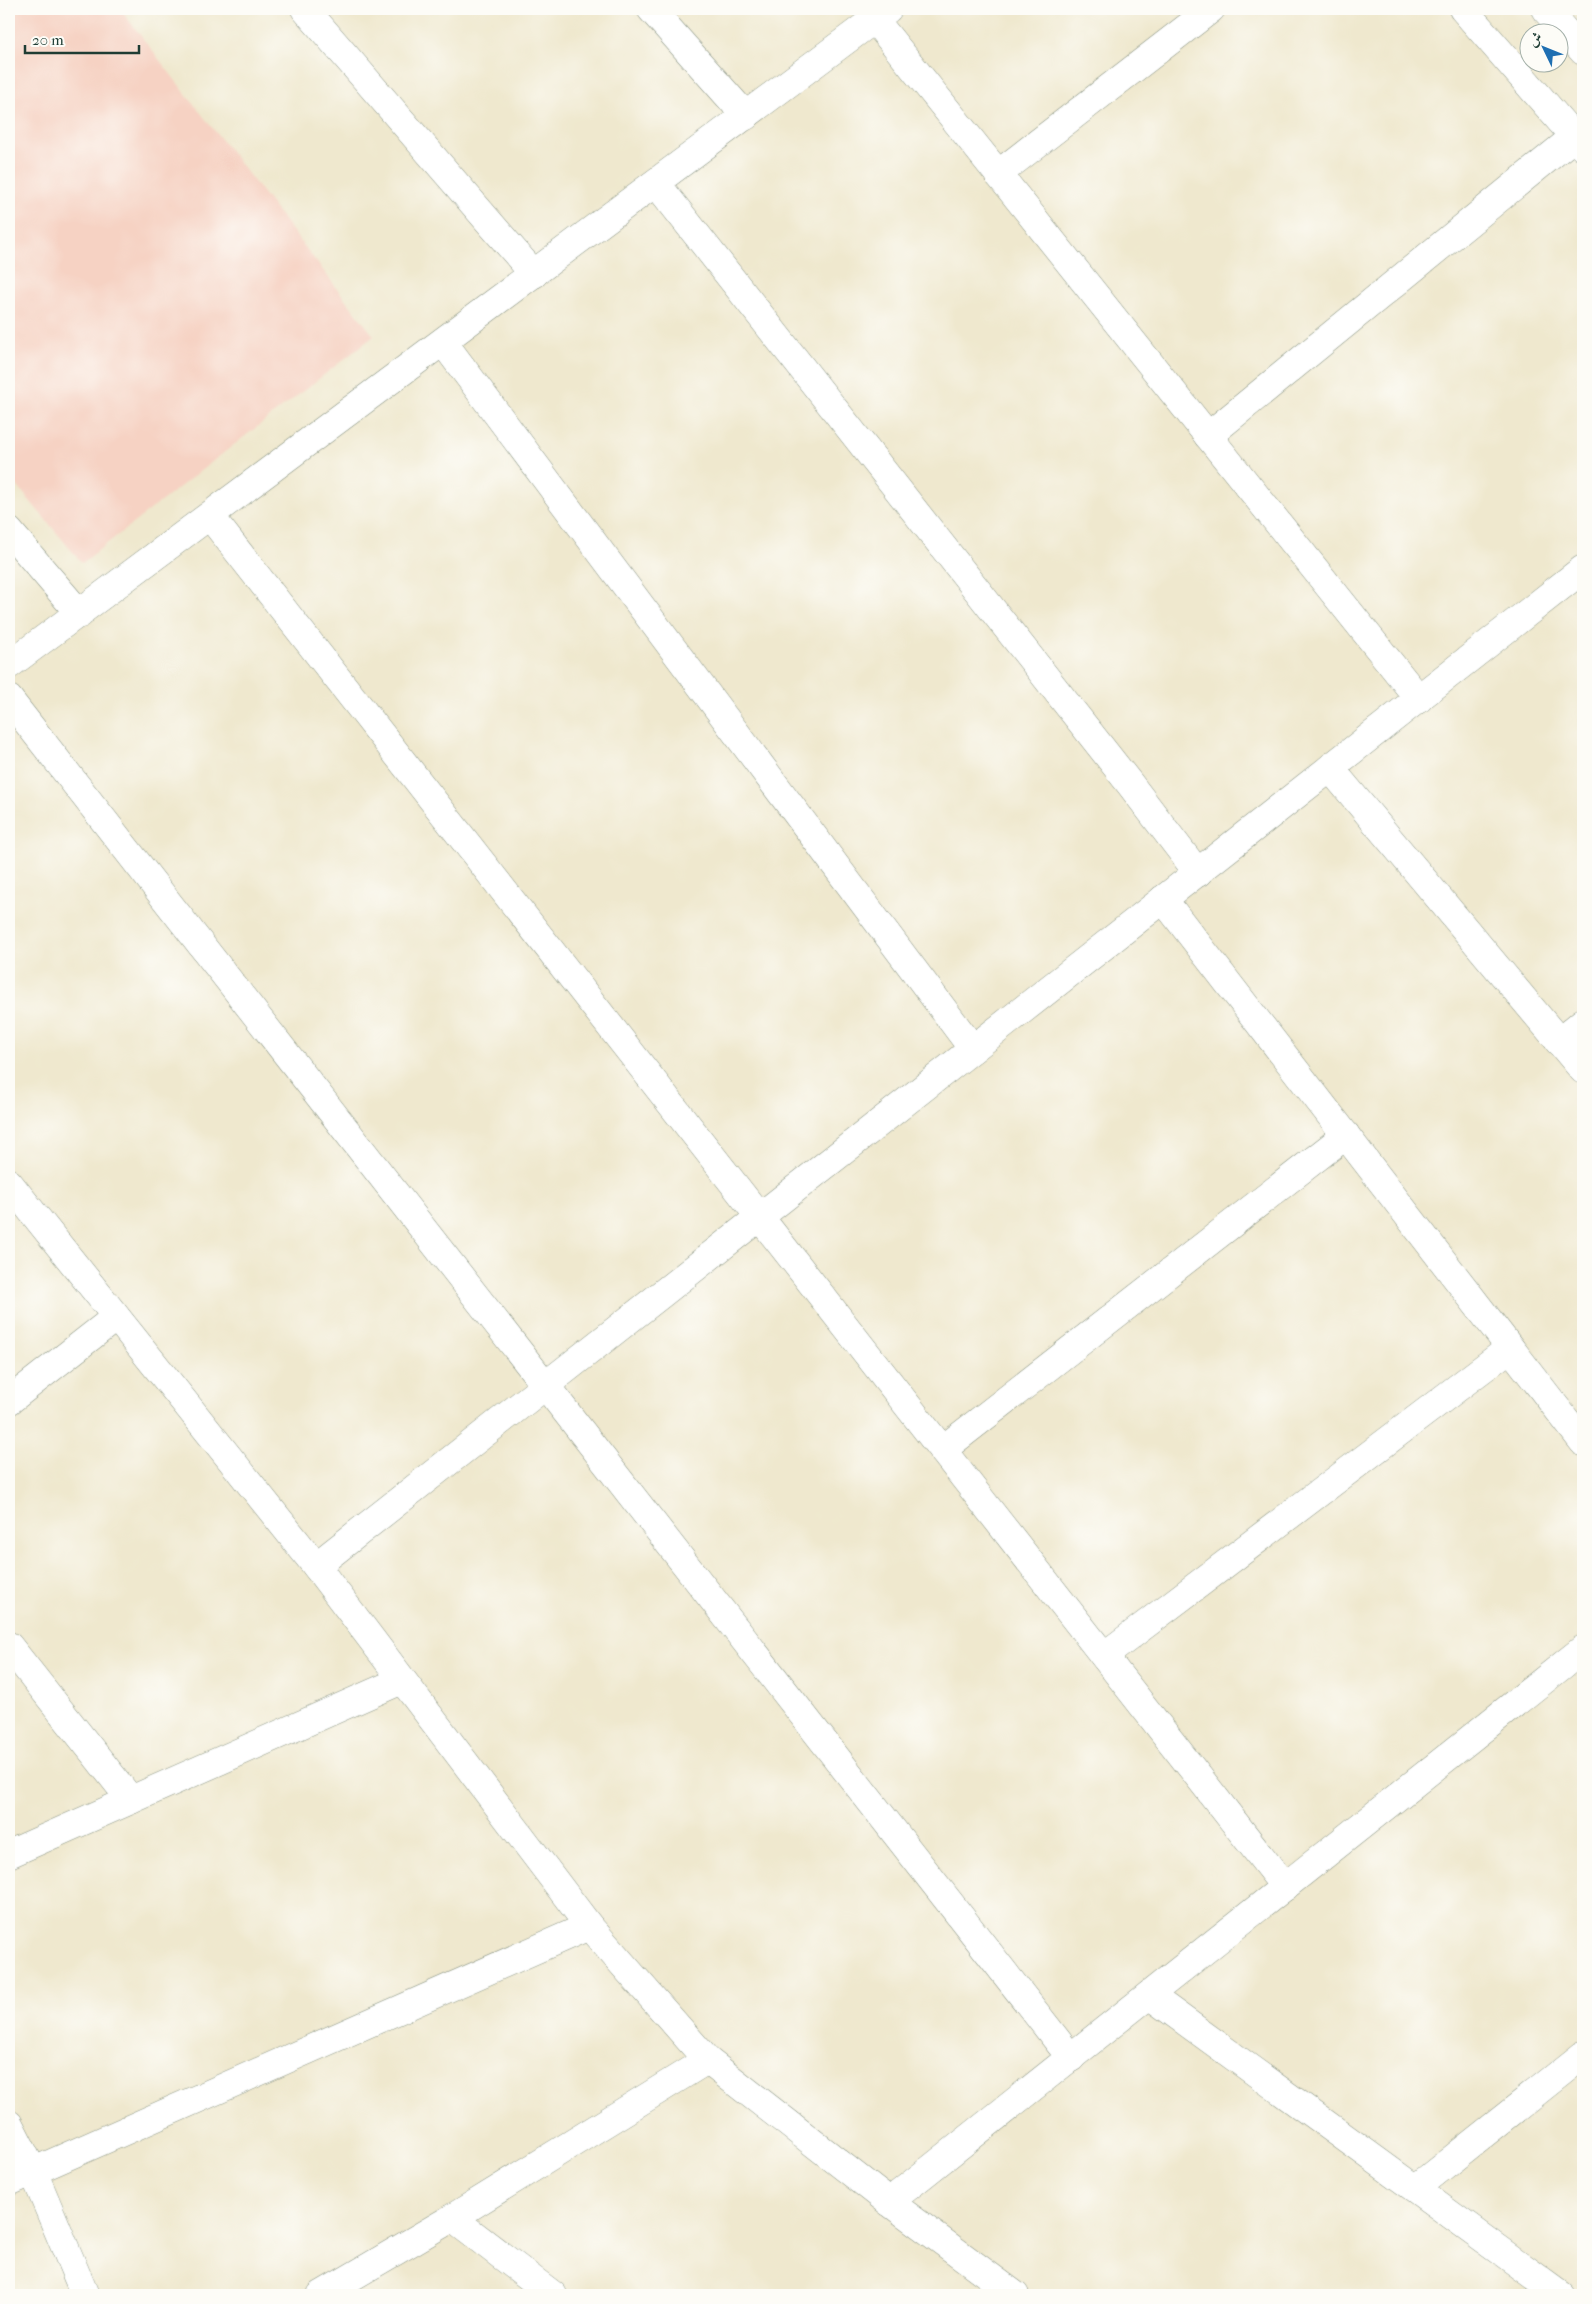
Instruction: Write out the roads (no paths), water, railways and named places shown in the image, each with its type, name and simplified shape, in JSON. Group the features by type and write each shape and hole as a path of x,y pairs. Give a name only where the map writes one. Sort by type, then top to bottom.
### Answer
{"street":[{"path":"305,9 534,274"},
{"path":"651,9 746,116"},
{"path":"998,174 1211,9"},
{"path":"1208,436 1579,142 1463,9"},
{"path":"1545,9 1583,51"},
{"path":"9,665 80,614 881,14 998,174 1419,699"},
{"path":"656,183 1124,776 1198,873"},
{"path":"443,342 973,1050"},
{"path":"210,516 1285,1887"},
{"path":"9,531 80,614"},
{"path":"316,1566 1583,569"},
{"path":"9,699 1071,2058"},
{"path":"1330,768 1583,1070"},
{"path":"1163,899 1583,1442"},
{"path":"1560,1042 1583,1022"},
{"path":"942,1450 1346,1135"},
{"path":"9,1183 316,1566 589,1926 707,2060 889,2202 1015,2295"},
{"path":"9,1401 116,1317"},
{"path":"1104,1656 1510,1348"},
{"path":"9,1646 131,1800"},
{"path":"889,2202 1583,1649"},
{"path":"9,1854 402,1680"},
{"path":"21,2176 589,1926"},
{"path":"1149,1995 1561,2295"},
{"path":"1416,2188 1583,2056"},
{"path":"321,2295 452,2218 707,2060"},
{"path":"9,2124 21,2176 86,2295"},
{"path":"452,2218 553,2295"}]}
